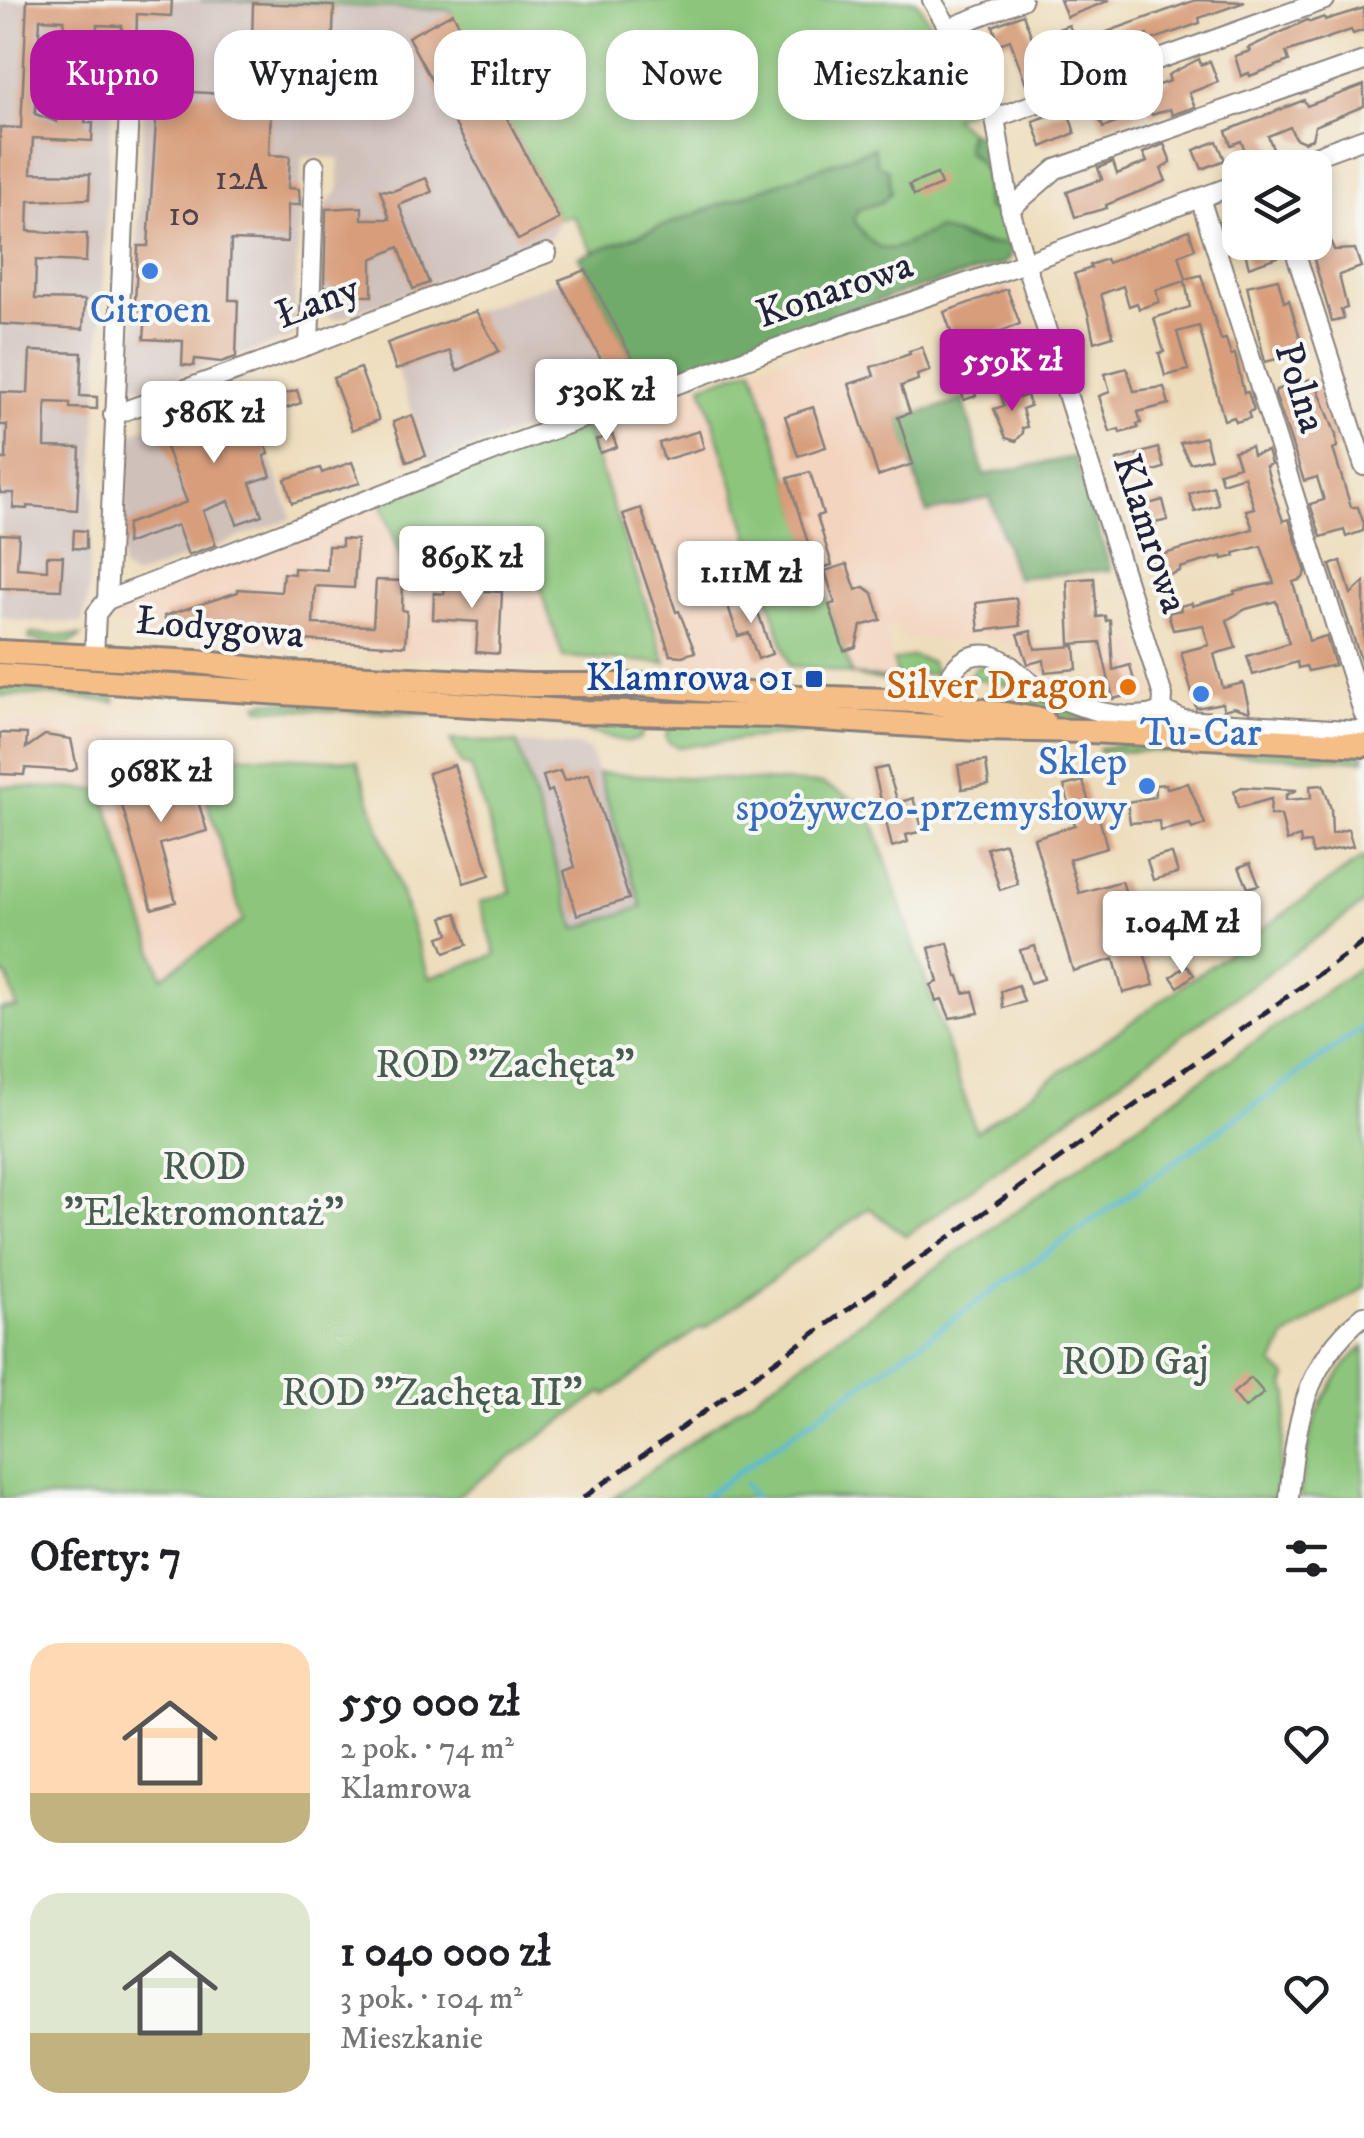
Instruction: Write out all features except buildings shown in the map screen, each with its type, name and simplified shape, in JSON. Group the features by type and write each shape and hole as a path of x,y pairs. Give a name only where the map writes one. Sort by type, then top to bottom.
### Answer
{"main road":[{"name":"Łodygowa","path":"0,652 197,662 288,674 543,686 644,685 946,715 1050,720 1090,732 1364,745"},
{"path":"46,678 84,667 94,657"},
{"name":"Łodygowa","path":"0,675 582,712 946,715"}],"street":[{"name":"Klamrowa","path":"932,0 949,28"},
{"path":"949,28 1022,0"},
{"path":"1004,115 1326,0"},
{"path":"1010,209 1056,168 1364,61"},
{"path":"94,657 96,614 106,600 128,120"},
{"name":"Klamrowa","path":"995,120 1010,209 1164,698 1162,710"},
{"path":"1332,150 1364,138"},
{"path":"309,345 315,166"},
{"name":"Konarowa","path":"106,600 510,445 1222,190"},
{"name":"Polna","path":"1200,198 1364,715"},
{"name":"Łany","path":"113,415 547,254"},
{"path":"1298,260 1364,466"},
{"path":"946,715 947,680 952,670 978,654 992,656 1046,694 1084,709 1150,715 1162,710 1183,720 1364,731"},
{"path":"1289,1498 1308,1387 1336,1342 1364,1316"}],"shaded area":[{"path":"0,0 200,0 450,10 460,30 434,30 434,120 507,120 559,219 552,236 335,320 320,312 323,209 339,190 339,158 302,157 293,337 141,388 132,382 143,120 194,120 194,30 30,30 30,120 111,120 88,596 82,623 18,621 0,616"},
{"path":"586,270 645,383 431,464 387,343"},
{"path":"1001,285 1019,292 1045,377 964,400 935,309"},
{"path":"870,325 926,512 991,497 1045,679 1025,665 1006,643 990,638 974,638 960,644 905,638 898,626 885,630 899,679 852,675 753,368"},
{"path":"702,385 790,666 742,674 666,663 586,427"},
{"path":"246,390 292,518 134,577 122,568 129,440 134,432"},
{"path":"381,502 406,571 523,534 562,653 522,662 414,655 415,658 158,637 116,625 116,608 125,598 214,569 247,550"},
{"path":"1137,642 1154,693 1151,701 1114,701 1100,645"},
{"path":"0,722 186,731 243,921 161,978 102,790 0,786"},
{"path":"517,743 578,746 590,751 642,908 575,930"}],"green space":[{"path":"200,0 916,0 934,30 778,30 778,120 956,120 969,131 966,140 970,155 984,172 995,212 1001,209 1011,243 933,233 894,248 871,245 853,220 857,210 882,202 873,148 593,252 573,216 559,219 507,120 586,120 586,30 460,30 450,10"},
{"path":"969,131 990,146 1001,209 995,212 986,208 983,169 966,150"},
{"path":"874,148 877,164 888,170 891,193 882,202 857,210 854,220 874,244 883,248 901,246 938,229 982,245 1011,243 1010,258 1003,264 894,295 645,383 579,257"},
{"path":"753,368 852,675 790,666 702,385"},
{"path":"964,400 984,475 1074,457 1111,570 1016,578 990,497 927,513 898,419"},
{"path":"586,427 666,663 563,657 522,534 406,571 381,502"},
{"path":"30,634 81,636 69,643 56,644 29,639"},
{"path":"912,656 931,662 936,674 901,677 901,683 854,675 898,679 893,661"},
{"path":"988,664 1028,690 969,677 976,667"},
{"path":"134,667 281,680 615,697 615,704 134,676"},
{"path":"0,687 115,693 115,702 46,695 0,696"},
{"path":"1003,699 1026,704 1043,700 1105,719 1186,724 1122,725 1001,707 999,702"},
{"path":"270,701 639,724 642,735 628,742 558,724 508,717 259,708 258,704"},
{"path":"681,721 975,736 975,740 807,732 678,747 668,742 666,736"},
{"path":"450,740 517,743 576,929 642,907 598,773 822,784 868,807 976,1132 1364,857 1364,903 906,1236 869,1208 703,1329 606,1395 603,1392 454,1498 0,1498 0,1009 17,1008 8,978 0,972 0,786 102,790 162,977 243,921 193,753 357,761 429,978 496,955 480,902 511,892 471,767 462,765"},
{"path":"1131,743 1364,754 1364,760 1099,752 1099,748"},
{"name":"ROD Gaj","path":"1364,964 1364,1286 1285,1338 1273,1365 1287,1376 1285,1387 1289,1395 1275,1498 612,1498"},
{"path":"1364,1346 1364,1498 1300,1498 1310,1434 1317,1415 1335,1380"}],"waterway":[{"path":"702,1498 1364,1027"},
{"path":"745,1484 755,1498"}],"railway":[{"path":"583,1498 1364,942"}],"place":[{"name":"Citroen","path":"150,271"},
{"name":"Klamrowa 01","path":"814,679"},
{"name":"Silver Dragon","path":"1128,687"},
{"name":"Tu-Car","path":"1201,694"},
{"name":"Sklep spożywczo-przemysłowy","path":"1147,786"}],"park label":[{"name":"ROD \"Zachęta\"","path":"505,1066"},
{"name":"ROD \"Elektromontaż\"","path":"204,1191"},
{"name":"ROD \"Zachęta II\"","path":"432,1394"}]}
